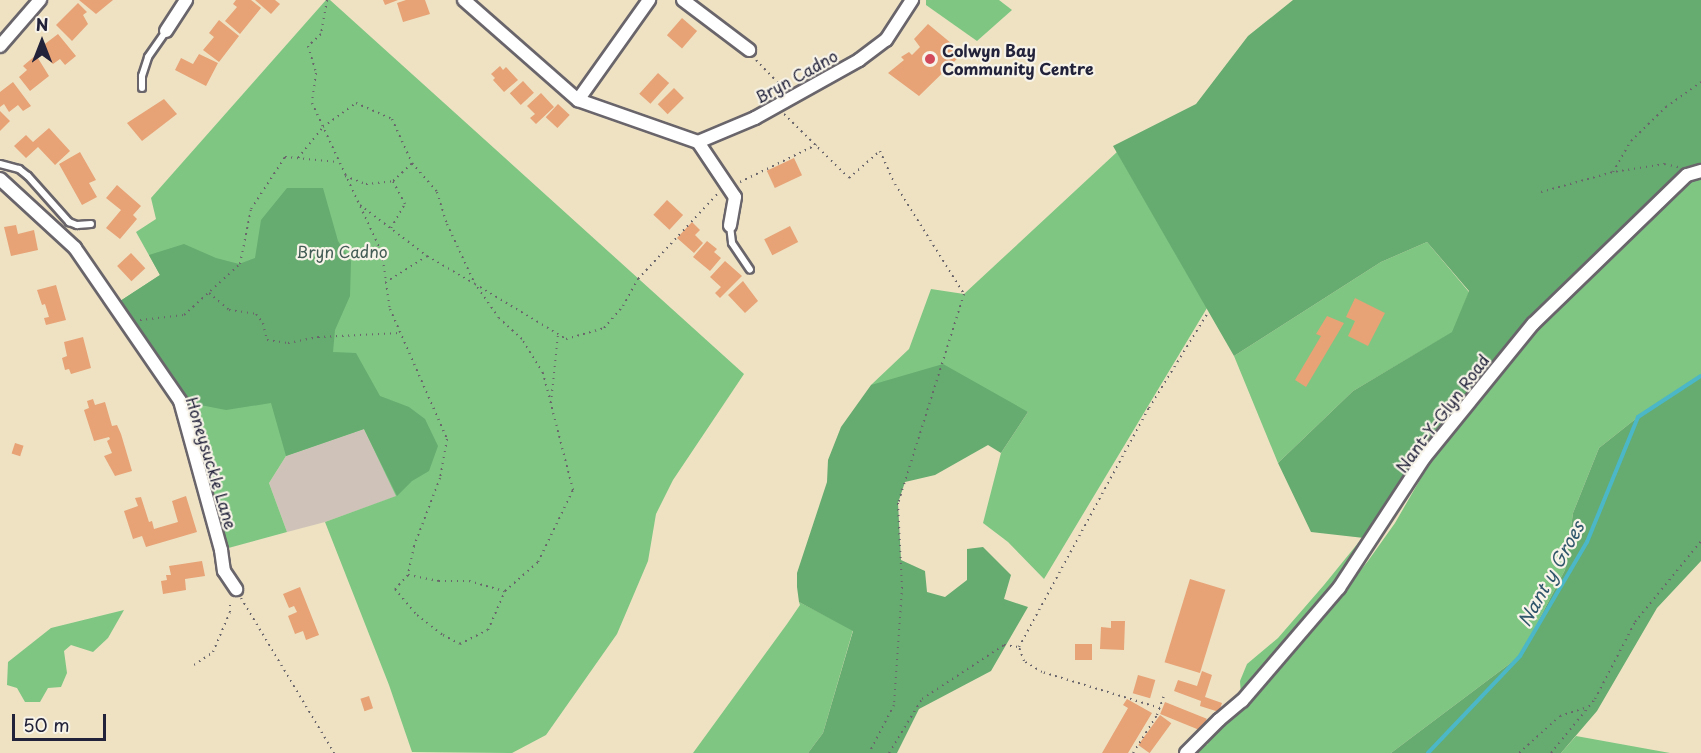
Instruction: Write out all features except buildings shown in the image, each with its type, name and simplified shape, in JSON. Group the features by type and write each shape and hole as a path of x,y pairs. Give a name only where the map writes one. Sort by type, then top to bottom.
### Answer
{"street":[{"path":"0,46 40,0"},
{"path":"166,31 186,0"},
{"path":"464,0 578,100 698,142 735,197 730,226"},
{"path":"578,100 649,0"},
{"path":"683,0 749,50"},
{"name":"Bryn Cadno","path":"698,142 776,106 859,60 886,40 912,0"},
{"name":"Nant-Y-Glyn Road","path":"1186,753 1242,701 1339,588 1424,458 1533,324 1687,175 1701,171"},
{"name":"Honeysuckle Lane","path":"0,179 75,248 180,401 221,550 224,571 233,586"}],"lane":[{"path":"142,88 142,76 148,57 166,31"},
{"path":"0,164 19,169 28,176 69,222 77,225 91,224"},
{"path":"730,226 732,243 750,270"}],"path":[{"path":"298,158 323,127 356,103 392,120 412,163 436,192 447,224 475,284 499,318 522,339 543,373 573,490 538,562 505,591 488,630 460,644 443,635 417,615 395,589 408,574 414,546 440,478 447,439 390,309 382,253 338,162 323,127 312,103 316,73 308,46 321,34 327,0"},
{"path":"749,50 791,97"},
{"path":"1613,172 1631,141 1666,107 1701,82"},
{"path":"776,106 849,178 880,151 895,184 964,294 898,503 902,586 894,705 869,753"},
{"path":"125,322 184,315 240,264 251,209 285,157 338,162"},
{"path":"345,176 366,184 393,181 412,163"},
{"path":"1541,192 1613,172 1665,164 1683,167"},
{"path":"391,228 405,204 393,181"},
{"path":"358,204 427,256 566,339 604,328 623,306 638,279"},
{"path":"386,282 427,256"},
{"path":"208,292 229,310 256,314 263,323 267,340 288,343 318,337 400,333"},
{"path":"1160,708 1042,672 1024,661 1019,647 1149,408 1206,314"},
{"path":"551,405 558,334"},
{"path":"1551,753 1590,706 1635,622 1701,541"},
{"path":"408,574 439,581 469,581 505,591"},
{"path":"194,665 213,652 230,612 233,586"},
{"path":"233,586 334,753"},
{"path":"889,753 922,699 1004,645 1019,647"},
{"path":"1133,753 1160,708 1164,696"},
{"path":"1519,753 1560,717 1590,706"}],"shaded area":[{"path":"364,429 397,496 325,522 287,532 269,483 286,456"}],"green space":[{"name":"Bryn Cadno","path":"326,0 330,0 744,374 673,480 656,514 648,561 617,634 546,735 512,753 412,752 389,685 325,522 396,496 364,429 286,456 269,483 287,532 221,550 180,401 114,305 160,275 136,232 156,219 151,198"},
{"path":"926,0 999,0 1012,10 977,41 926,5"},
{"path":"1293,0 1701,0 1701,172 1687,175 1532,324 1444,431 1364,538 1311,532 1278,463 1353,391 1452,332 1469,291 1427,242 1381,262 1234,356 1113,146 1196,104 1248,36"},
{"path":"1117,152 1207,308 1044,579 1008,542 983,523 1001,453 1028,412 871,385 909,349 931,289 964,294"},
{"path":"1701,171 1701,376 1638,417 1599,448 1573,513 1565,570 1520,656 1391,753 1193,753 1202,742 1207,745 1211,735 1309,634 1368,561 1395,523 1447,433 1533,324 1687,175"},
{"path":"287,188 323,188 338,241 351,261 350,296 335,330 333,352 356,353 380,396 409,407 425,419 438,446 429,471 412,481 397,496 364,429 286,456 271,403 226,410 180,401 114,305 160,275 149,255 184,244 216,258 239,264 255,258 261,220"},
{"path":"1427,242 1469,292 1453,332 1353,391 1278,463 1234,356 1381,262"},
{"path":"943,364 1028,412 1001,453 988,445 935,475 905,482 898,503 901,560 925,571 927,592 945,597 967,580 967,549 983,547 1011,575 1004,599 1028,607 991,671 919,709 897,753 808,753 823,733 853,631 799,602 797,573 827,482 828,460 841,427 871,385"},
{"path":"1701,376 1701,561 1657,608 1597,711 1561,753 1391,753 1520,656 1565,570 1573,513 1599,448 1638,417"},
{"path":"1393,500 1321,606 1241,696 1240,681 1247,664 1278,638"},
{"path":"799,602 853,630 823,733 808,753 693,753 787,624 800,605"},
{"path":"124,610 108,638 93,652 71,645 64,651 67,673 61,687 48,688 40,702 25,702 17,688 7,685 8,662 51,628"},
{"path":"1576,736 1670,753 1561,753"}],"waterway":[{"name":"Nant y Groes","path":"1428,753 1520,656 1587,542 1638,417 1701,376"}],"place":[{"name":"Colwyn Bay Community Centre","path":"930,59"}]}
